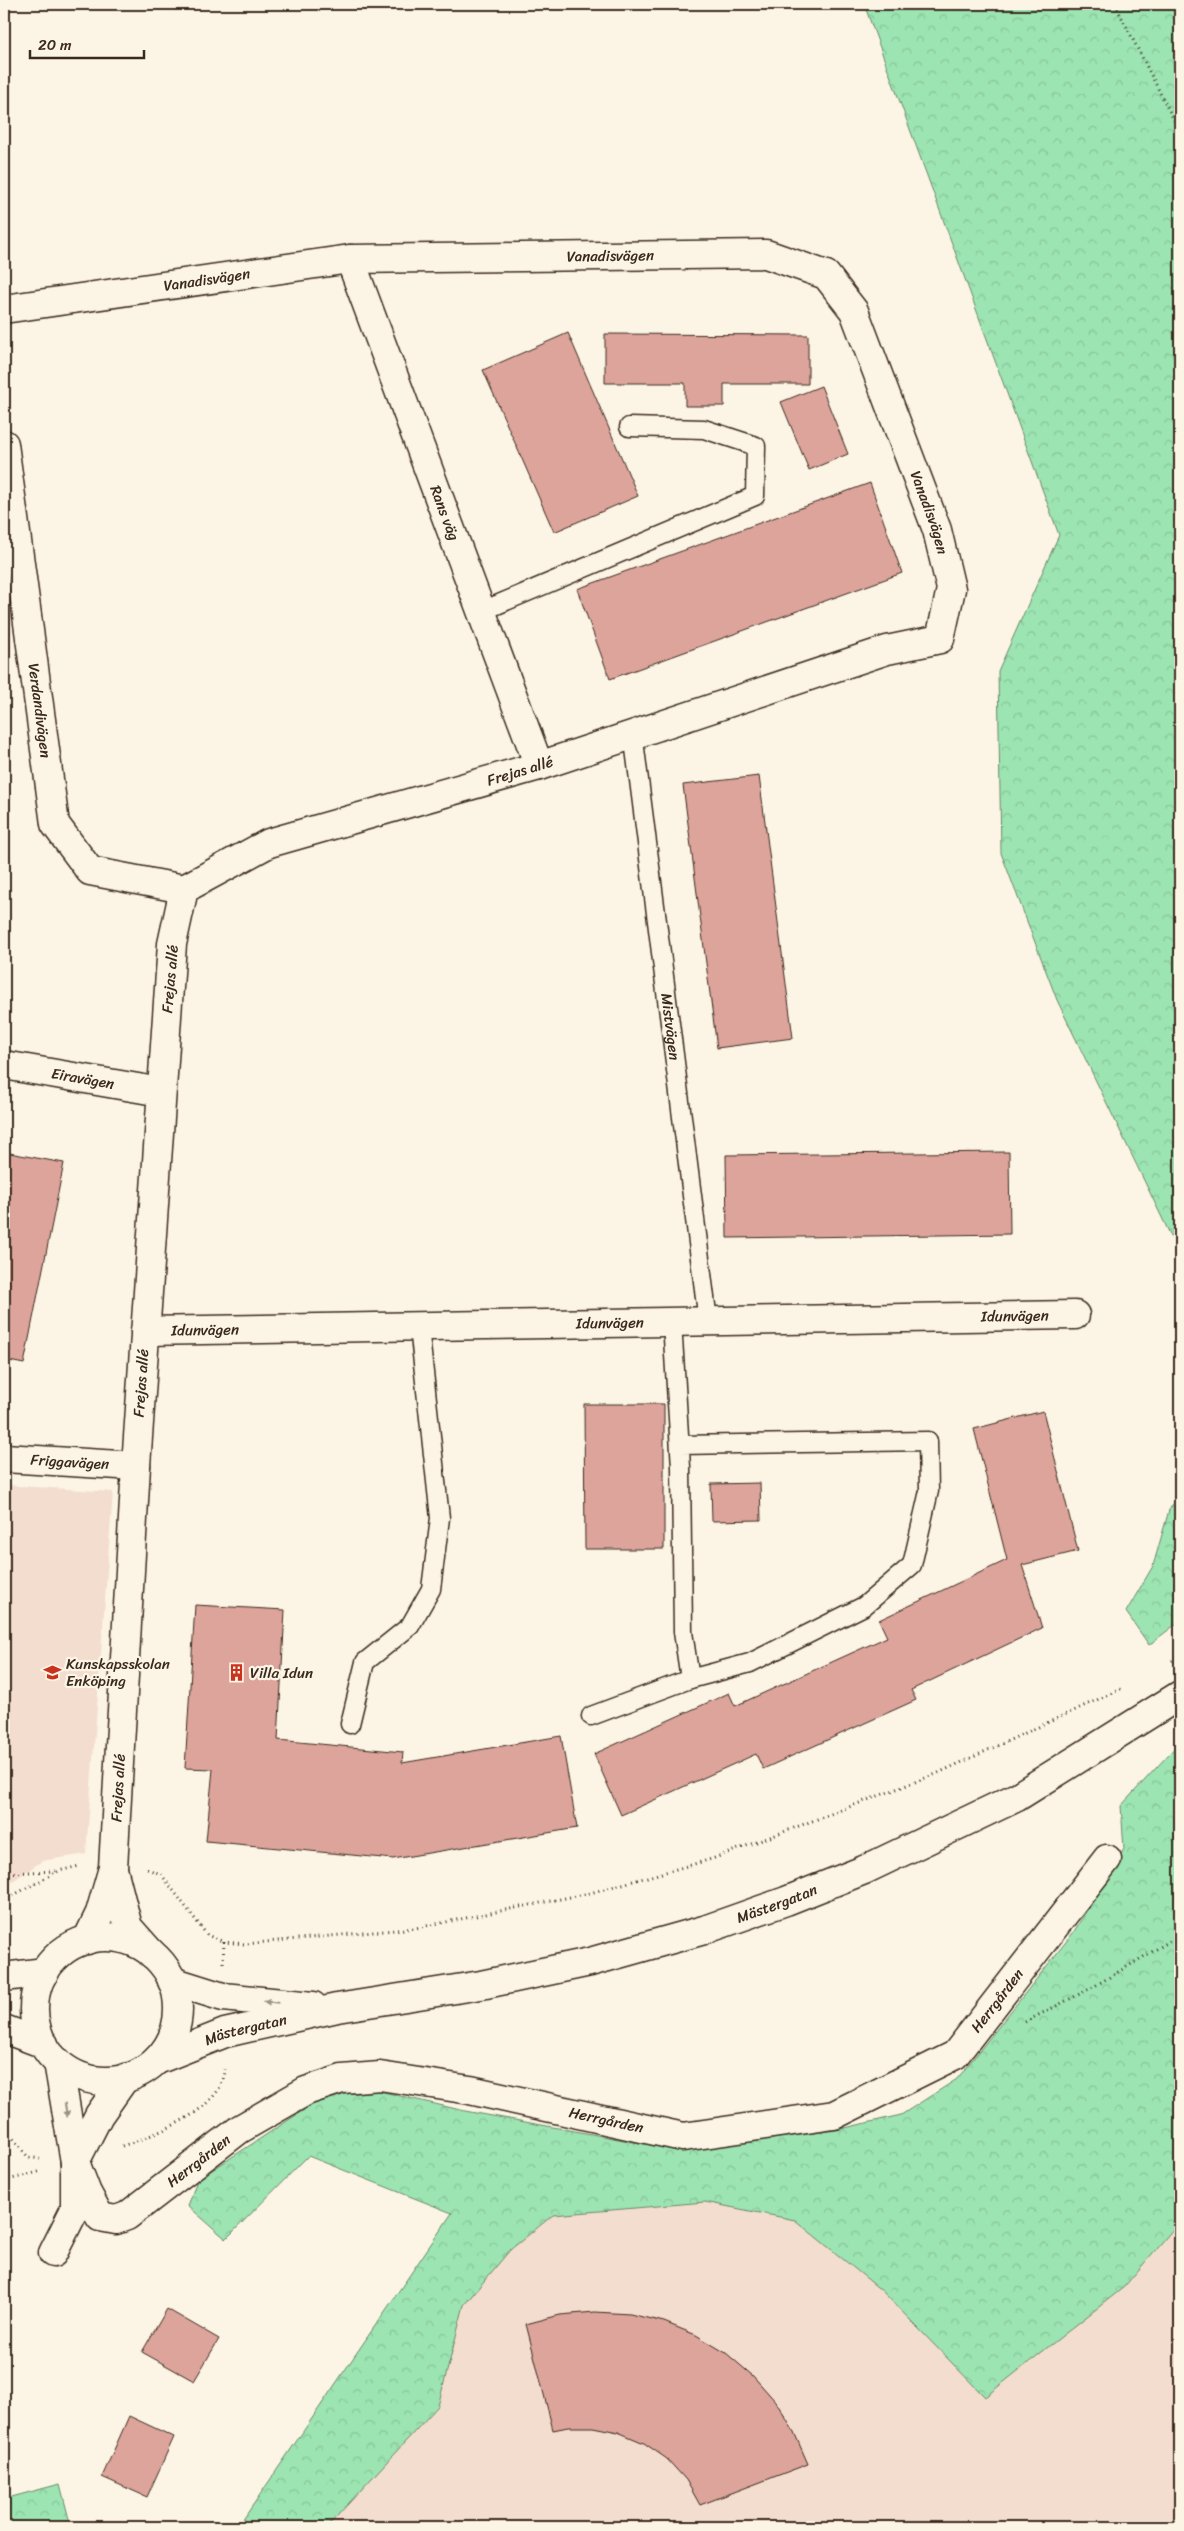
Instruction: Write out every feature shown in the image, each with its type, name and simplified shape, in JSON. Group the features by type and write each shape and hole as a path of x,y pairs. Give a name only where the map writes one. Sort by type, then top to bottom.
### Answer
{"street":[{"name":"Vanadisvägen","path":"4,309 350,259 766,254 826,275 854,311 937,530 951,589 940,639"},
{"name":"Rans väg","path":"350,259 539,766"},
{"name":"Verdandivägen","path":"4,444 55,824 90,871 184,889"},
{"name":"Frejas allé","path":"86,1940 100,1913 113,1868 136,1466 161,1092 172,944 184,889 269,843 539,766 633,733 887,650 940,639"},
{"name":"Eiravägen","path":"4,1064 161,1092"},
{"name":"Idunvägen","path":"145,1331 1075,1315"},
{"name":"Friggavägen","path":"4,1458 136,1466"},
{"name":"Mästergatan","path":"158,2060 172,2040 178,2016 176,1993 168,1971 152,1954 132,1942 110,1937 86,1940 66,1950 45,1972 38,1986 34,2009 38,2032 51,2053 66,2070 89,2080 114,2081 137,2075 158,2060 225,2033 336,2008 481,1985 590,1962 704,1930 786,1901 864,1870 1018,1797 1180,1696"},
{"name":"Herrgården","path":"75,2162 87,2193 100,2217 116,2220 127,2216 240,2129 306,2091 342,2079 380,2076 470,2090 683,2137 834,2115 955,2055 1107,1859"},
{"name":"Frejas allé","path":"113,1868 128,1927 152,1954"},
{"path":"4,1977 45,1972"},
{"name":"Mästergatan","path":"172,1981 223,1997 336,2008"},
{"name":"Mästergatan","path":"4,2029 51,2053"},
{"path":"51,2053 75,2162 75,2209 53,2253"},
{"path":"75,2162 99,2115 125,2078"}],"lane":[{"path":"480,612 755,496 756,446 704,429 628,427"},
{"name":"Mistvägen","path":"633,733 708,1321"},
{"path":"672,1322 680,1445 683,1632 690,1679"},
{"path":"350,1724 365,1662 410,1626 431,1589 440,1518 419,1327"},
{"path":"592,1716 690,1679 750,1663 864,1606 912,1565 929,1491 928,1441 680,1445"}],"path":[{"path":"1115,4 1180,132"},
{"path":"1166,1665 1180,1655"},
{"path":"223,1997 224,1942 245,1944 416,1928 590,1894 712,1859 828,1816 936,1774 1124,1688"},
{"path":"4,1873 59,1871"},
{"path":"1023,2023 1093,1987 1180,1935"},
{"path":"4,2127 28,2157 75,2162 153,2135 207,2105 224,2077 225,2033"}],"shaded area":[{"name":"Kunskapsskolan Enköping","path":"4,1485 113,1492 86,1854 42,1861 4,1887"},
{"path":"705,2202 795,2220 882,2291 1124,2287 1180,2221 1180,2527 325,2527 438,2406 463,2305 510,2250 553,2215"}],"green space":[{"path":"864,4 1180,4 1180,1255 1057,1000 1001,853 998,671 1059,535"},
{"path":"1180,1494 1180,1621 1149,1645 1126,1612 1153,1566 1169,1510"},
{"path":"1180,1742 1180,2221 1124,2287 985,2397 882,2291 795,2220 705,2202 553,2215 510,2250 464,2305 438,2406 327,2527 238,2527 452,2213 308,2156 226,2239 188,2206 197,2180 313,2104 346,2094 379,2091 465,2111 684,2151 836,2130 901,2115 957,2079 1073,1933 1124,1849 1121,1806"},
{"path":"60,2484 71,2527 4,2527 4,2499"}],"building":[{"path":"568,333 638,496 554,532 483,370"},
{"path":"605,334 808,335 808,384 724,384 724,406 685,406 685,383 605,383"},
{"path":"821,386 848,454 809,470 781,402"},
{"path":"870,483 902,573 610,679 577,589"},
{"path":"759,776 793,1038 717,1048 683,785"},
{"path":"4,1152 64,1163 24,1364 4,1360"},
{"path":"1009,1152 1010,1234 727,1238 726,1155"},
{"path":"584,1404 664,1404 664,1549 585,1549"},
{"path":"1043,1411 1078,1551 1022,1565 1042,1628 911,1690 916,1700 763,1769 756,1754 621,1815 594,1754 729,1693 735,1706 887,1637 879,1620 1007,1560 974,1429"},
{"path":"760,1483 761,1520 712,1521 711,1484"},
{"name":"Villa Idun","path":"195,1605 285,1610 278,1740 403,1752 402,1763 561,1736 577,1828 393,1859 206,1841 213,1769 185,1768"},
{"path":"167,2309 219,2339 194,2381 142,2352"},
{"path":"595,2312 630,2314 664,2322 696,2335 726,2353 753,2376 776,2402 794,2432 808,2464 700,2505 686,2480 667,2459 644,2443 618,2432 593,2427 568,2427 553,2430 526,2324 560,2315"},
{"path":"129,2416 174,2437 147,2497 102,2477"}],"place":[{"name":"Kunskapsskolan Enköping","path":"52,1673"},
{"name":"Villa Idun","path":"236,1673"}]}
